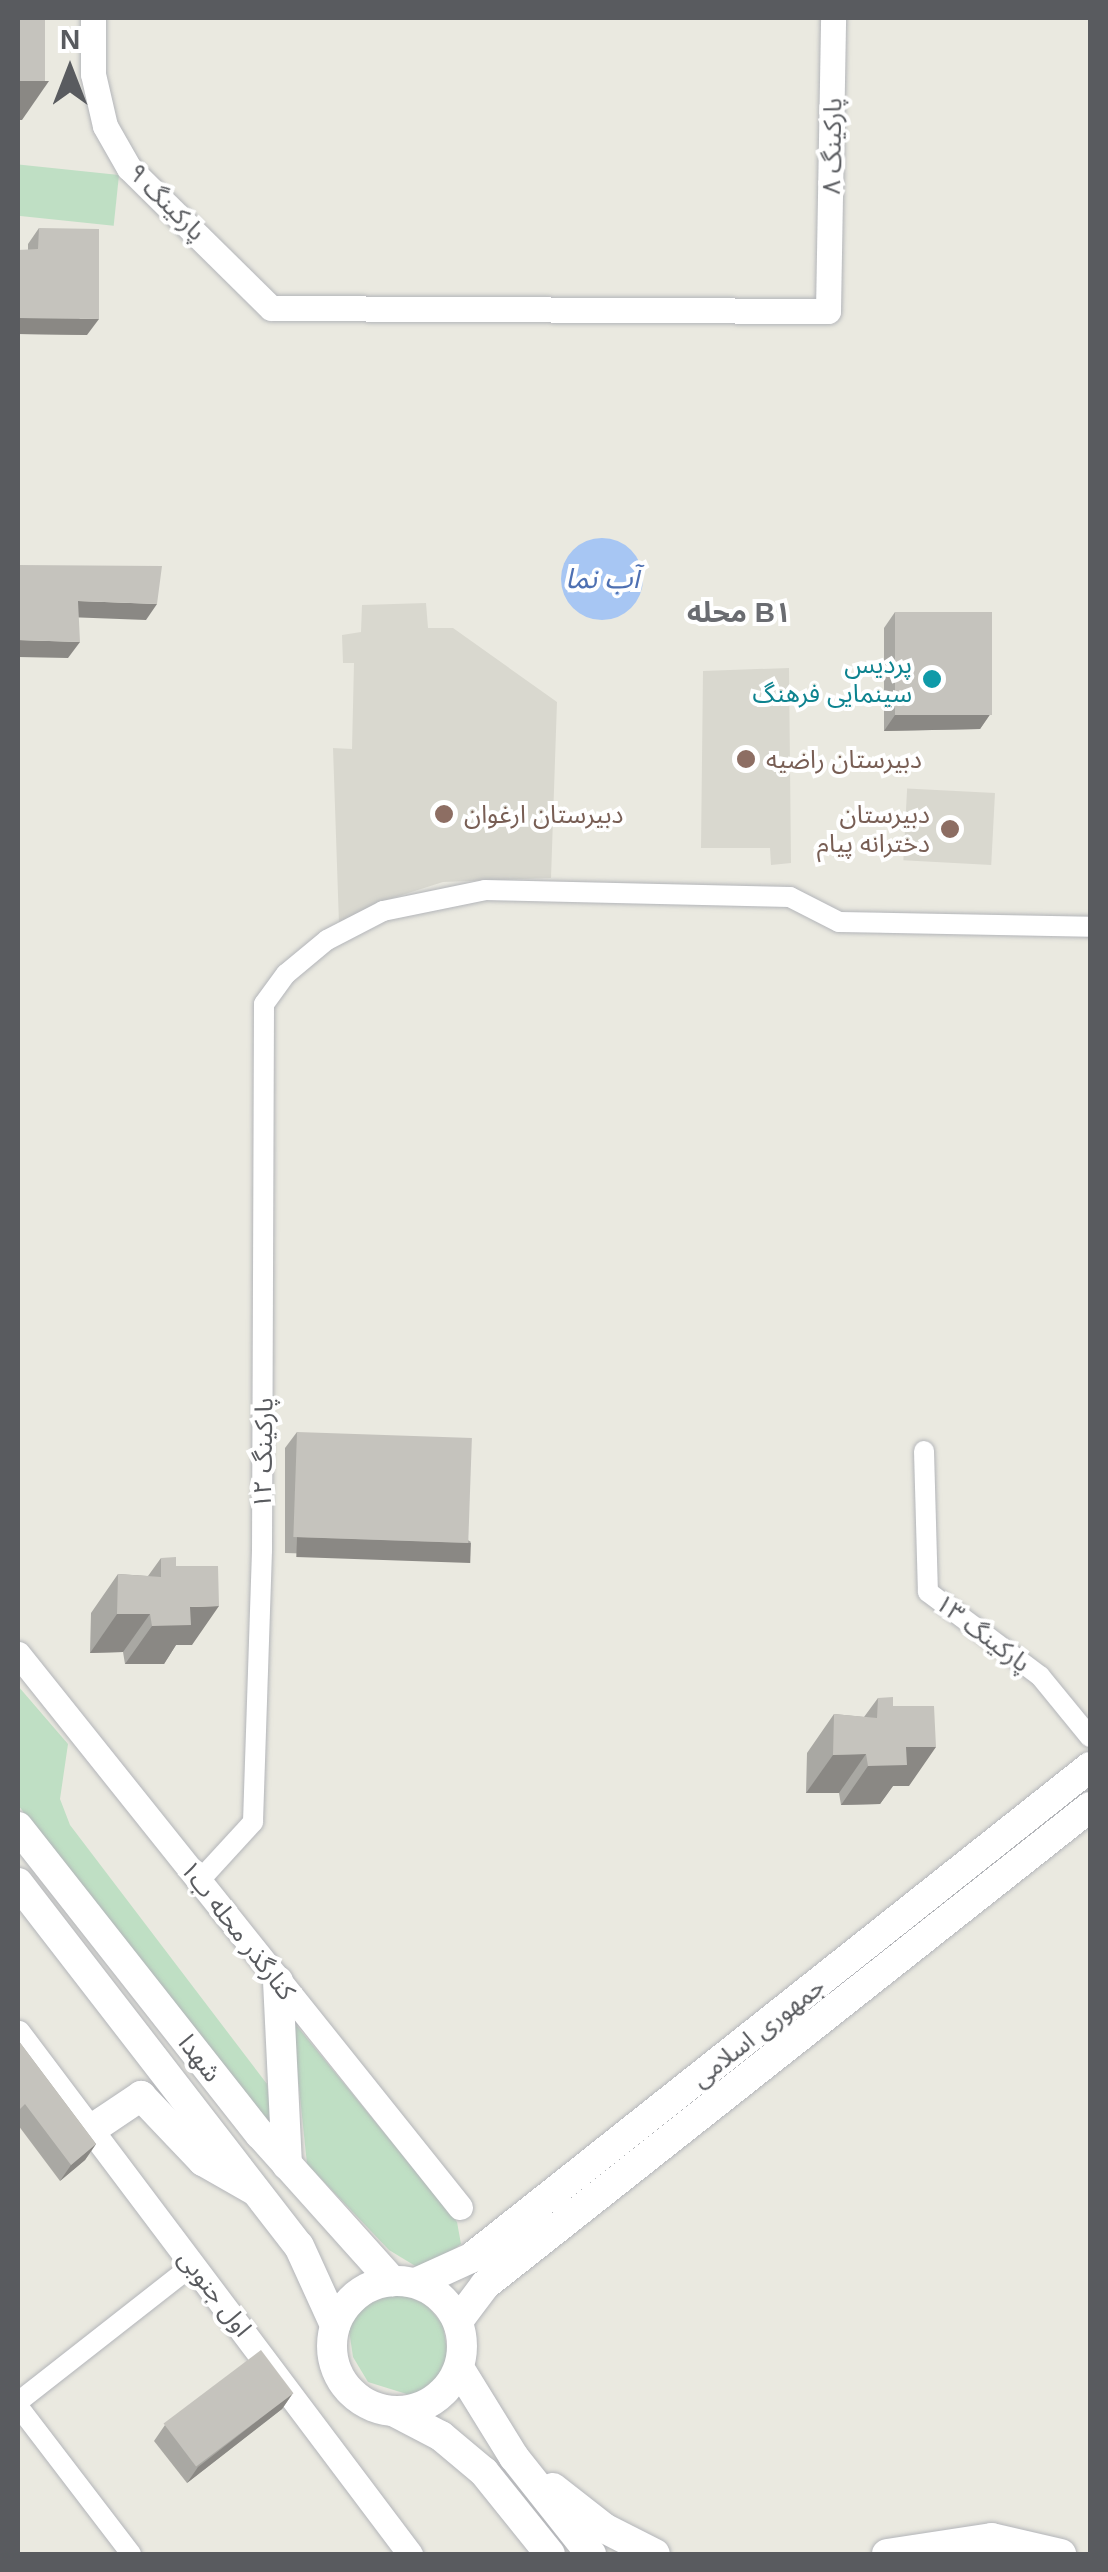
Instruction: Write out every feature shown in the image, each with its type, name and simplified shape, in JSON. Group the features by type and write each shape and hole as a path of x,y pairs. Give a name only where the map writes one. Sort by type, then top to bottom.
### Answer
{"main road":[{"name":"جمهوری اسلامی","path":"404,2282 471,2258 1090,1766"},
{"name":"جمهوری اسلامی","path":"458,2321 486,2285 1090,1807"},
{"name":"شهدا","path":"18,1827 286,2164 404,2282"},
{"name":"شهدا","path":"18,1883 299,2246 335,2324"},
{"path":"278,1981 286,2164"},
{"path":"88,2131 142,2096 202,2160 259,2193"},
{"path":"550,2554 484,2472 441,2436 356,2397 342,2382 332,2344 335,2324 357,2294 404,2282 434,2291 458,2321 459,2368 514,2457 591,2554"},
{"path":"393,2411 434,2400 459,2368"},
{"path":"514,2457 604,2528 655,2554"},
{"path":"484,2472 526,2554"},
{"path":"887,2554 992,2538 1061,2554"}],"street":[{"name":"پارکینگ ۹","path":"93,18 92,74 105,126 129,168 271,308 828,311 830,275"},
{"name":"پارکینگ ۸","path":"830,275 833,18"},
{"name":"پارکینگ ۱۲","path":"199,1881 252,1822 260,1665 264,1004 286,974 327,940 384,911 485,890 790,896 839,922 1090,927"},
{"name":"پارکینگ ۱۳","path":"924,1451 928,1592 1040,1676 1090,1736"},
{"name":"کنارگذر محله ب۱","path":"18,1654 460,2206"},
{"name":"اول جنوبی","path":"18,2033 410,2554"},
{"path":"131,2554 18,2404 194,2265"}],"shaded area":[{"name":"دبیرستان ارغوان","path":"426,603 428,628 453,628 557,702 551,878 443,882 377,903 339,924 333,748 352,749 354,663 343,663 342,635 361,632 362,605"},
{"name":"دبیرستان راضیه","path":"789,668 791,863 771,865 770,848 701,848 703,671"},
{"name":"دبیرستان دخترانه پیام","path":"907,788 995,793 991,865 903,860"}],"green space":[{"path":"19,164 119,175 114,226 18,216"},
{"path":"18,1686 68,1744 60,1799 70,1825 267,2084 275,2138 18,1805"},
{"path":"292,2020 457,2222 461,2244 441,2259 417,2267 389,2250 307,2164"},
{"path":"398,2293 426,2304 443,2325 448,2357 440,2376 413,2396 368,2382 353,2357 349,2330 358,2307"}],"water":[{"name":"آب نما","path":"602,538 618,541 631,550 640,563 640,595 631,608 618,617 602,620 586,617 573,608 564,595 561,579 564,563 573,550 586,541"}],"building":[{"path":"18,18 45,18 45,81 18,81"},
{"path":"39,228 99,229 99,319 18,318 18,250 38,249"},
{"path":"18,565 162,566 157,604 78,601 80,642 18,640"},
{"name":"پردیس سینمایی فرهنگ","path":"895,612 992,612 992,715 895,715"},
{"path":"297,1432 472,1438 468,1543 293,1537"},
{"path":"176,1557 176,1566 218,1566 219,1606 190,1607 191,1625 152,1626 150,1614 117,1614 118,1574 161,1577 161,1558"},
{"path":"893,1697 893,1706 934,1706 936,1747 906,1747 907,1765 868,1766 866,1754 833,1755 834,1714 877,1718 878,1698"},
{"path":"18,2040 96,2144 71,2165 25,2104 18,2111"},
{"path":"261,2350 293,2393 196,2467 164,2423"}],"place":[{"name":"پردیس سینمایی فرهنگ","path":"932,679"},
{"name":"دبیرستان راضیه","path":"746,759"},
{"name":"دبیرستان ارغوان","path":"444,814"},
{"name":"دبیرستان دخترانه پیام","path":"950,829"}],"district":[{"name":"محله B۱","path":"739,613"}]}
